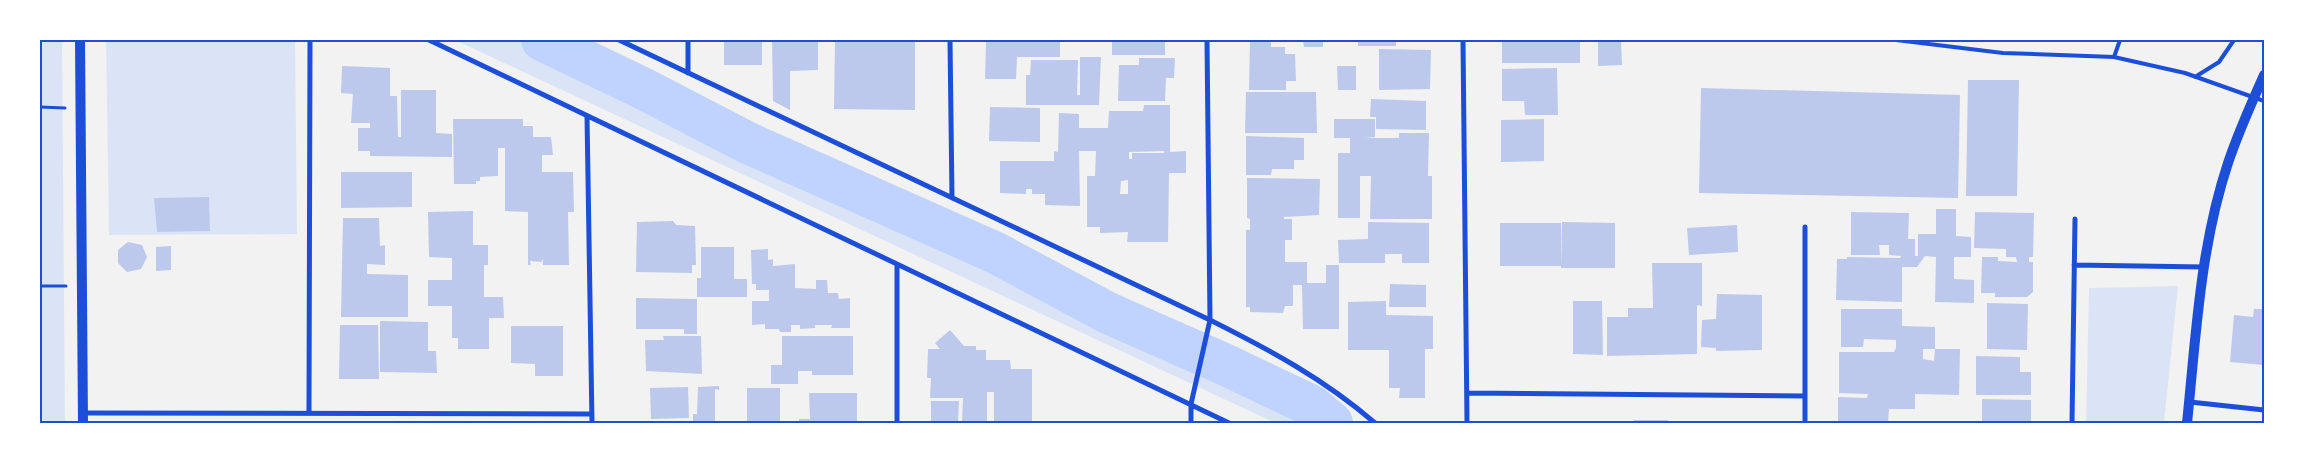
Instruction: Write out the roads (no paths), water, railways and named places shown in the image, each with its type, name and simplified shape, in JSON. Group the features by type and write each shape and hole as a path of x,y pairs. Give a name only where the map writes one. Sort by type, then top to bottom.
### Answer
{"main road":[{"path":"80,40 83,418"},
{"path":"2187,423 2204,267 2227,164 2259,99 2264,75"}],"street":[{"path":"309,413 310,40"},
{"path":"429,40 1229,423"},
{"path":"619,40 1210,320 1284,358 1327,386 1375,423"},
{"path":"688,40 688,73"},
{"path":"950,40 952,198"},
{"path":"1191,423 1190,404 1210,320 1207,40"},
{"path":"1464,40 1467,423"},
{"path":"587,116 592,423"},
{"path":"2072,423 2075,219"},
{"path":"1805,226 1805,423"},
{"path":"897,264 898,423"},
{"path":"2074,265 2204,267"},
{"path":"1467,394 1805,396"},
{"path":"2189,402 2264,410"},
{"path":"83,418 309,413 592,414"}],"lane":[{"path":"1896,40 2003,53 2114,57 2147,63 2259,99"},
{"path":"2114,57 2120,40"},
{"path":"2195,77 2219,62 2234,40"},
{"path":"2264,253 2264,270"}],"waterway":[{"path":"542,40 642,88 748,143 996,253 1108,313 1226,365 1312,406 1332,423"}]}
